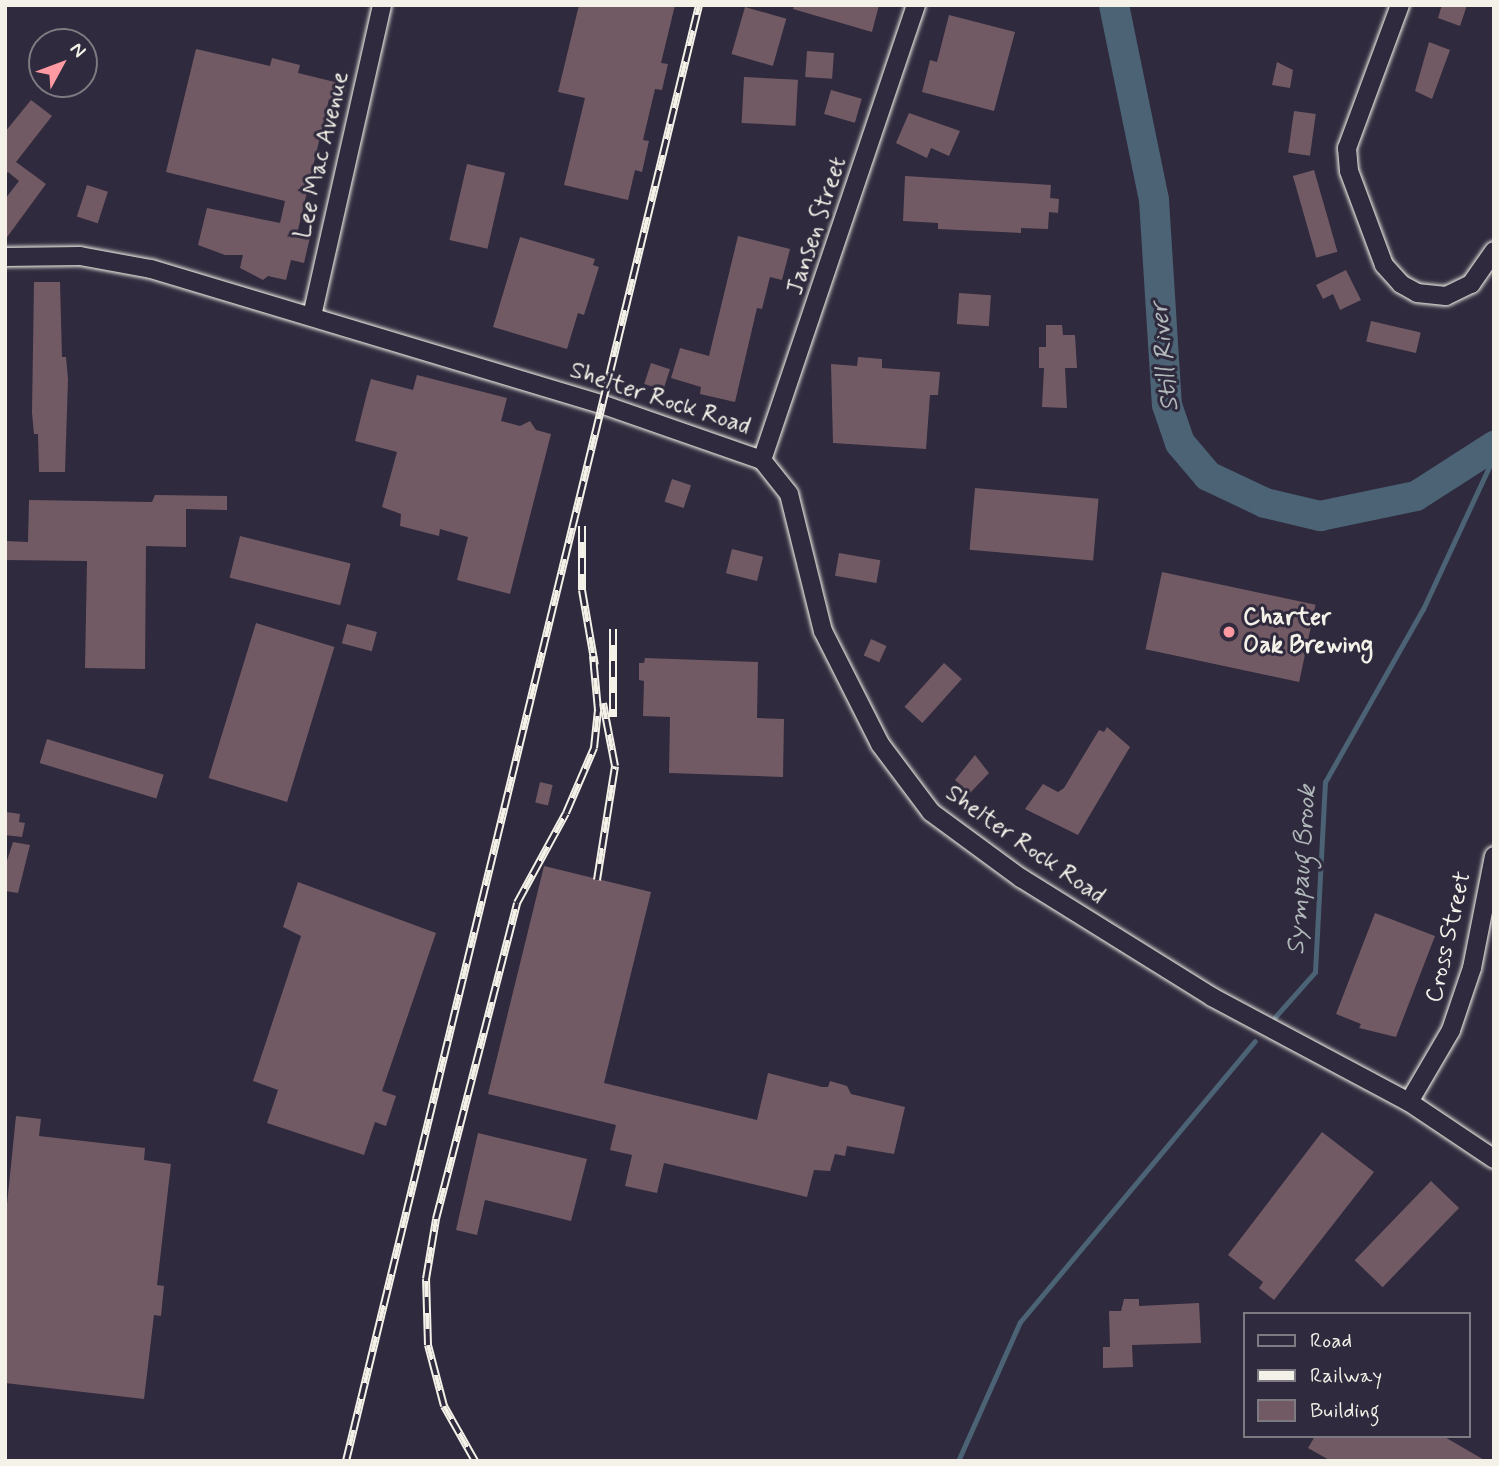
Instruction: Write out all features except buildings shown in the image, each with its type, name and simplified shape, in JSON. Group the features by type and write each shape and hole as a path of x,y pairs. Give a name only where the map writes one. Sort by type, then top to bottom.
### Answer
{"street":[{"name":"Lee Mac Avenue","path":"312,316 382,5"},
{"name":"Jansen Street","path":"762,460 916,5"},
{"path":"1400,5 1352,127 1349,171 1384,265 1401,284 1431,297 1446,296 1461,292 1481,274 1494,251"},
{"name":"Shelter Rock Road","path":"5,257 79,256 151,269 604,405 762,460 789,494 806,573 829,644 880,744 931,812 1021,878 1242,1015 1409,1102 1494,1159"},
{"name":"Cross Street","path":"1409,1102 1451,1030 1472,968 1494,856"}],"waterway":[{"name":"Still River","path":"1114,5 1154,200 1167,405 1180,443 1208,476 1265,503 1320,516 1416,496 1494,446"},
{"name":"Sympaug Brook","path":"1275,1017 1315,972 1325,782 1423,609 1494,456"},
{"name":"Sympaug Brook","path":"958,1461 1020,1322 1255,1041"}],"railway":[{"path":"346,1461 699,5"},
{"path":"582,526 582,590 595,665"},
{"path":"613,629 613,717"},
{"path":"475,1461 444,1406 428,1345 426,1279 436,1219 517,903 566,813 594,748 598,710 593,656"},
{"path":"597,880 615,766 603,703"}],"place":[{"name":"Charter Oak Brewing","path":"1229,632"}]}
